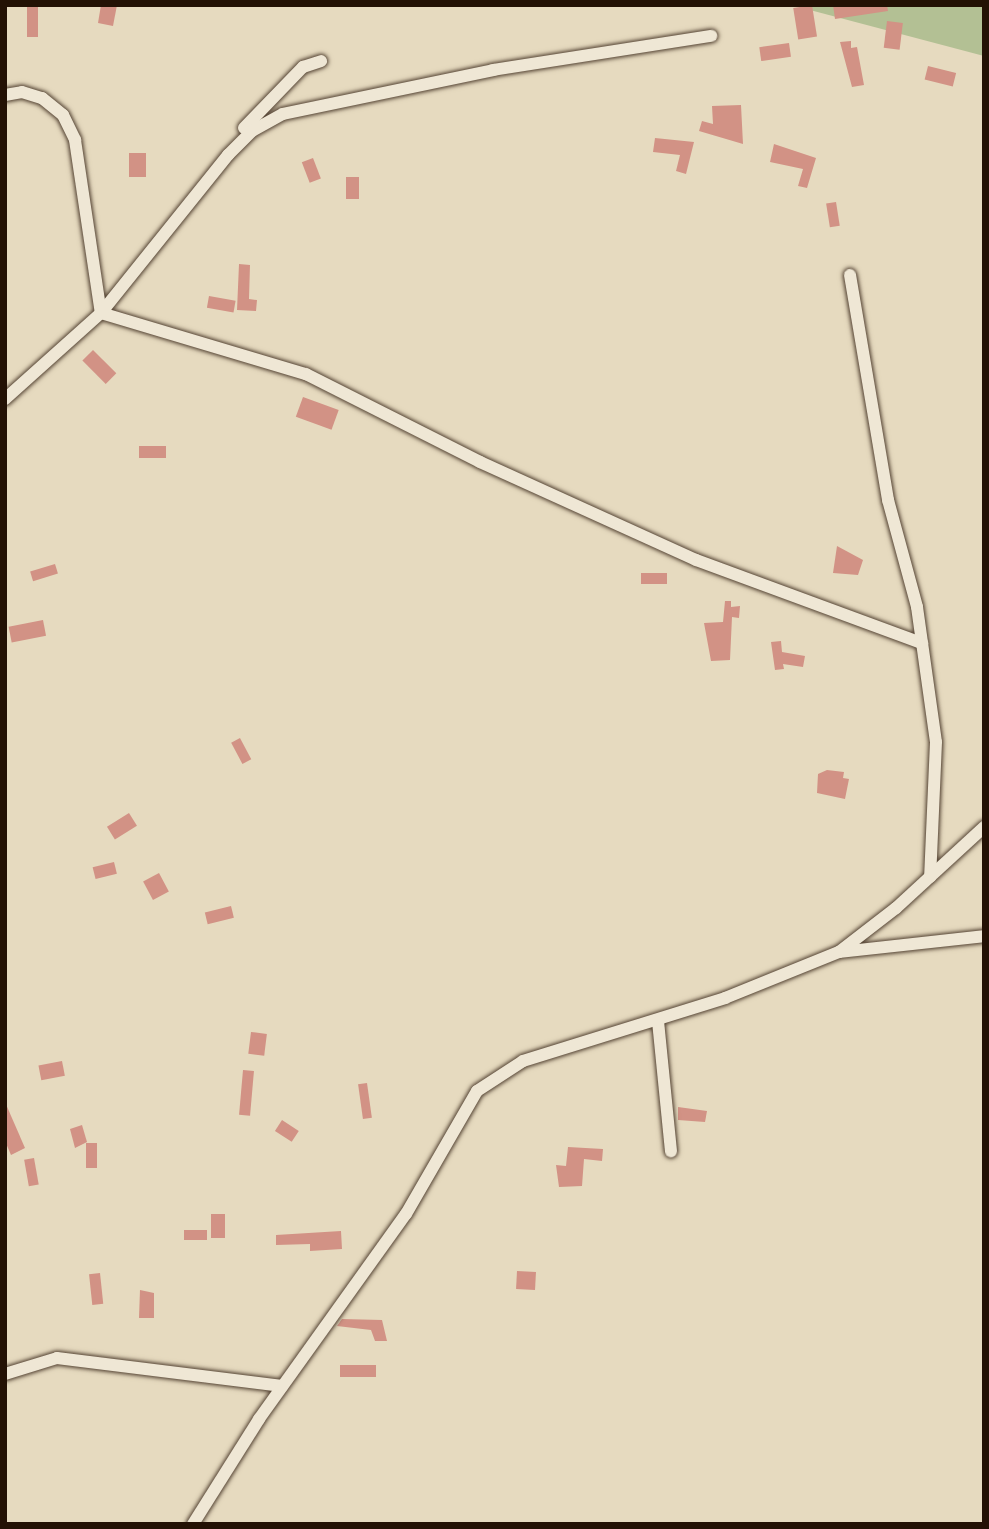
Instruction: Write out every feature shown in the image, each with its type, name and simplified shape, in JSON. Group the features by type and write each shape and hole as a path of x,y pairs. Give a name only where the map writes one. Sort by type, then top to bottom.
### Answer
{"street":[{"path":"7,394 101,313 228,155 251,131 296,111 493,70 711,36"},
{"path":"228,155 242,130 276,99 287,81 303,67 321,61"},
{"path":"5,96 22,92 42,98 63,115 75,140 101,313"},
{"path":"850,275 888,500 922,643 936,743 930,877"},
{"path":"101,313 306,374 481,462 696,560 922,643"},
{"path":"839,952 930,877 984,827"},
{"path":"193,1524 282,1386 406,1214 477,1091 523,1061 658,1021 839,952 984,936"},
{"path":"658,1021 671,1151"},
{"path":"5,1374 57,1358 282,1386"}],"green space":[{"path":"791,5 984,5 984,56"}],"building":[{"path":"27,5 38,5 38,37 27,37"},
{"path":"101,5 117,5 113,26 98,23"},
{"path":"812,5 817,37 798,40 793,8"},
{"path":"833,5 887,5 888,11 835,19"},
{"path":"887,21 903,23 900,50 884,48"},
{"path":"851,41 851,48 857,47 864,85 852,87 840,42"},
{"path":"789,43 791,57 761,61 759,47"},
{"path":"928,66 956,73 953,87 925,80"},
{"path":"741,105 743,144 699,131 702,121 713,124 712,106"},
{"path":"655,138 694,142 686,174 676,171 680,155 653,152"},
{"path":"774,144 816,158 807,188 798,186 803,169 770,162"},
{"path":"129,153 146,153 146,177 129,177"},
{"path":"313,158 321,179 310,183 302,162"},
{"path":"346,177 359,177 359,199 346,199"},
{"path":"836,202 840,226 830,227 826,204"},
{"path":"239,264 250,265 249,299 257,300 256,311 237,310"},
{"path":"209,296 236,301 234,313 207,308"},
{"path":"93,350 116,373 106,384 82,361"},
{"path":"303,397 339,410 332,430 296,417"},
{"path":"139,446 166,446 166,458 139,458"},
{"path":"837,546 863,560 858,575 833,573"},
{"path":"55,564 58,574 33,581 30,572"},
{"path":"641,573 667,573 667,584 641,584"},
{"path":"725,601 731,601 731,607 740,606 739,618 732,617 730,660 711,661 704,623 723,622"},
{"path":"43,620 46,636 12,642 9,627"},
{"path":"781,641 782,652 805,656 803,667 783,664 784,669 775,670 771,642"},
{"path":"240,738 251,759 242,764 231,743"},
{"path":"827,770 844,772 843,778 849,779 845,799 817,793 818,774"},
{"path":"129,813 137,826 115,839 107,827"},
{"path":"114,862 117,874 96,879 93,867"},
{"path":"159,873 169,892 153,900 143,881"},
{"path":"231,906 234,918 208,924 205,913"},
{"path":"251,1032 267,1034 264,1056 248,1054"},
{"path":"62,1061 65,1076 41,1080 38,1066"},
{"path":"243,1070 254,1071 250,1116 239,1115"},
{"path":"367,1083 372,1118 363,1119 358,1084"},
{"path":"5,1102 25,1148 11,1155 5,1141"},
{"path":"678,1107 707,1111 705,1122 678,1120"},
{"path":"282,1120 299,1131 292,1142 275,1131"},
{"path":"82,1125 87,1142 75,1148 70,1129"},
{"path":"86,1143 97,1143 97,1168 86,1168"},
{"path":"568,1147 603,1149 602,1161 584,1159 582,1186 559,1187 556,1165 566,1166"},
{"path":"34,1158 39,1185 29,1186 24,1160"},
{"path":"211,1214 225,1214 225,1238 211,1238"},
{"path":"184,1230 207,1230 207,1240 184,1240"},
{"path":"341,1231 342,1249 310,1251 310,1244 276,1245 276,1235"},
{"path":"517,1271 536,1272 535,1290 516,1289"},
{"path":"100,1273 103,1304 92,1305 89,1274"},
{"path":"140,1290 154,1293 154,1318 139,1318"},
{"path":"342,1319 382,1320 387,1341 375,1341 371,1330 337,1326"},
{"path":"340,1365 376,1365 376,1377 340,1377"}]}
